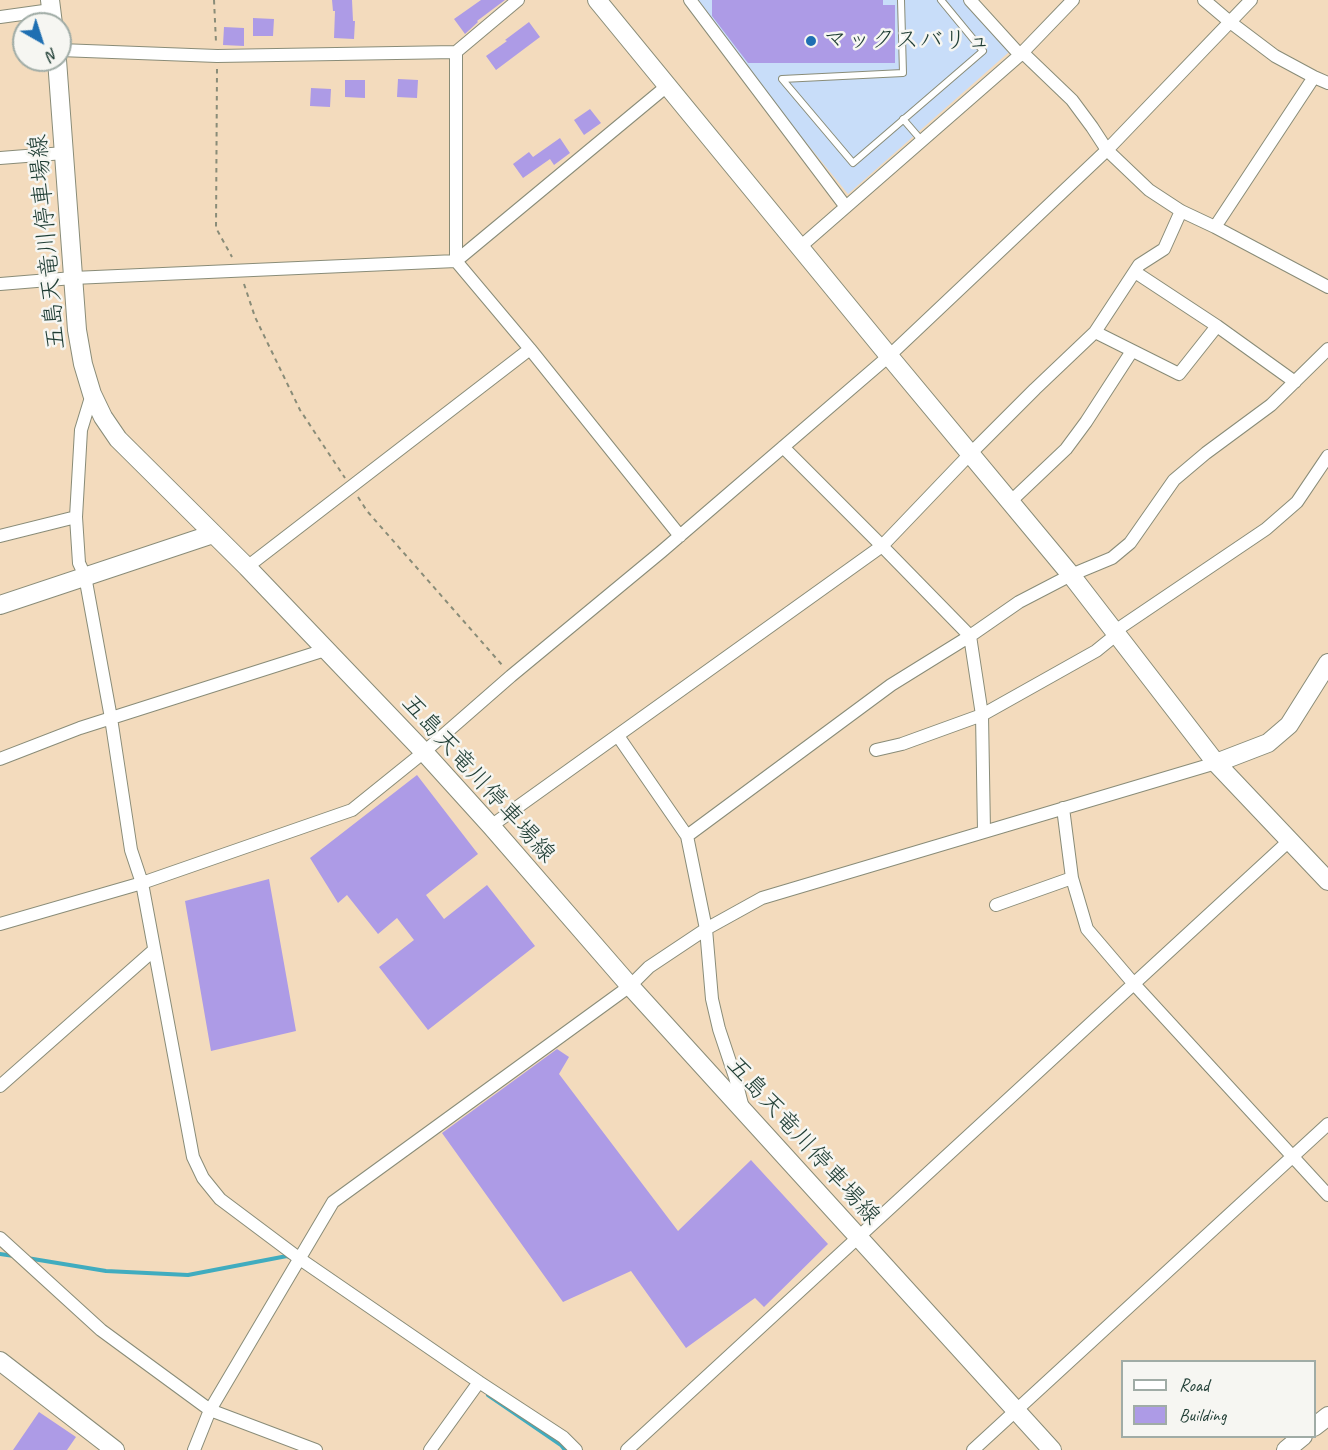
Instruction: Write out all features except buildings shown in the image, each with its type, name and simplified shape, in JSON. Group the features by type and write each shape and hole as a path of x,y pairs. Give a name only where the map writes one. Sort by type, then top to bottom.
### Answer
{"main road":[{"path":"597,0 1071,575 1216,763 1328,881"},
{"name":"五島天竜川停車場線","path":"58,72 77,330 83,364 92,394 103,417 118,439 247,567 424,752 630,986 1052,1450"},
{"path":"0,605 213,534"},
{"path":"1216,763 1268,743 1290,724 1328,663"},
{"path":"0,1361 115,1450"},
{"path":"1316,1425 1328,1416"},
{"path":"1286,1450 1302,1438"}],"street":[{"path":"72,50 217,56 456,52 518,0"},
{"path":"690,0 846,207"},
{"path":"970,0 1021,54 1072,100 1107,150 1149,189 1180,211 1328,287"},
{"path":"800,247 1021,54 1073,0"},
{"path":"1204,0 1275,56 1328,83"},
{"path":"0,924 142,883 352,810 680,536 889,356 1107,150 1251,0"},
{"path":"0,16 52,11"},
{"path":"456,52 456,261 680,536"},
{"path":"1215,227 1314,77"},
{"path":"0,284 73,278 456,261 667,86"},
{"path":"0,158 64,153"},
{"path":"491,826 882,546 970,454 1095,332 1139,265 1164,249 1180,211"},
{"path":"1134,272 1217,326 1295,382"},
{"path":"1095,332 1179,374 1217,326"},
{"path":"247,567 530,349"},
{"path":"687,836 891,686 1019,602 1071,575 1112,558 1130,543 1174,480 1271,405 1328,349"},
{"path":"1010,502 1066,449 1132,351"},
{"path":"92,394 81,430 76,517 79,563 85,576 111,718 131,850 142,883 193,1157 203,1178 220,1199 300,1259 563,1437 576,1450"},
{"path":"783,447 970,636 981,715 984,831"},
{"path":"876,750 902,744 981,715 1096,651 1116,633 1266,529 1297,502 1328,456"},
{"path":"0,536 76,517"},
{"path":"0,759 80,728 325,650"},
{"path":"618,736 687,836 705,929 712,999 744,1111"},
{"path":"194,1450 210,1410 333,1202 630,986 650,967 705,929 762,898 1216,763"},
{"path":"1063,808 1072,878 1088,929 1134,984 1328,1195"},
{"path":"627,1450 1289,841"},
{"path":"996,905 1072,878"},
{"path":"0,1086 154,950"},
{"path":"973,1450 1328,1124"},
{"path":"0,1238 101,1330 210,1410 316,1450"},
{"path":"430,1450 479,1382"}],"lane":[{"path":"901,0 903,73 782,79 853,163 983,51 941,0"},
{"path":"903,119 922,141"}],"path":[{"path":"214,0 217,56 216,228 239,272 255,316 300,410 368,511 511,676"}],"shaded area":[{"path":"698,0 964,0 1009,52 848,194 743,65"}],"waterway":[{"path":"0,1254 14,1256"},
{"path":"27,1258 106,1271 188,1275 289,1257"},
{"path":"488,1395 565,1450"}],"place":[{"name":"マックスバリュ","path":"811,41"}]}
